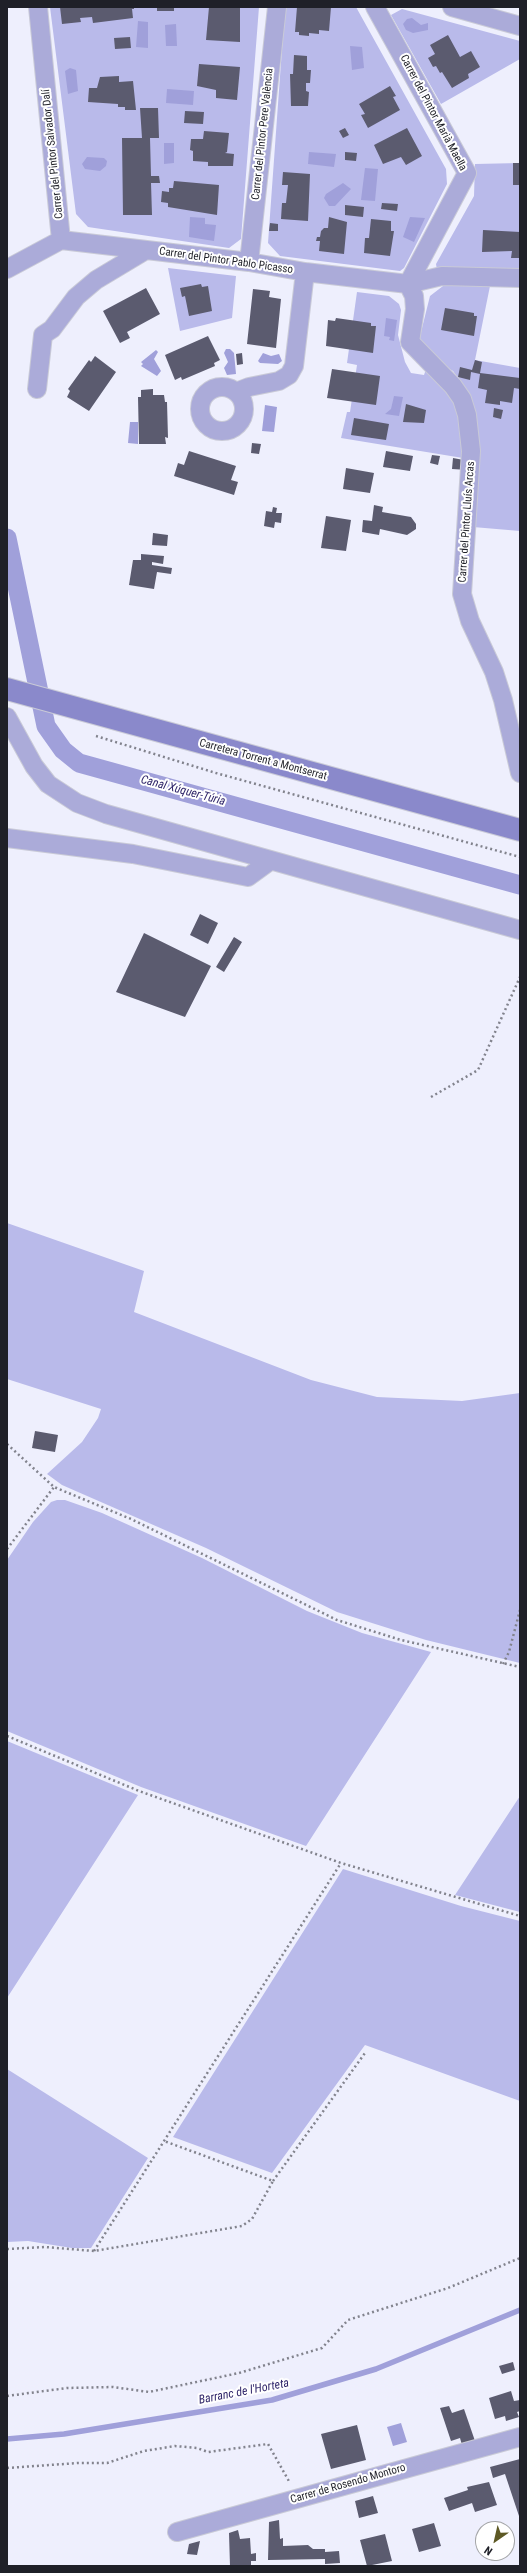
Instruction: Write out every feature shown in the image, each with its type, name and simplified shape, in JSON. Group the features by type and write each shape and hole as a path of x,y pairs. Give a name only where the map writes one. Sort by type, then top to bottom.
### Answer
{"main road":[{"name":"Carretera Torrent a Montserrat","path":"10,689 520,830"}],"street":[{"name":"Carrer del Pintor Salvador Dalí","path":"38,7 61,240"},
{"name":"Carrer del Pintor Pere València","path":"248,262 277,7"},
{"name":"Carrer del Pintor Marià Maella","path":"375,7 467,173 408,284"},
{"path":"452,7 520,26"},
{"name":"Carrer del Pintor Pablo Picasso","path":"61,240 248,262 305,272 408,284 442,276 520,278"},
{"path":"7,269 61,240"},
{"name":"Carrer del Pintor Pablo Picasso","path":"37,389 43,335 52,329 76,297 96,280 146,250"},
{"name":"Carrer del Pintor Pablo Picasso","path":"236,392 249,387 279,381 289,375 294,366 305,272"},
{"name":"Carrer del Pintor Lluís Arcas","path":"408,284 414,302 410,342 453,386 462,399 467,415 471,451 462,594 470,621 494,672 504,700 520,773"},
{"path":"7,717 34,766 48,784 77,803 106,814 520,930"},
{"path":"7,838 133,854 248,877 270,861"},
{"name":"Carrer de Rosendo Montoro","path":"177,2532 520,2436"}],"path":[{"path":"92,734 216,773 520,857"},
{"path":"431,1097 478,1070 520,978"},
{"path":"7,1444 54,1487 131,1519 337,1620 401,1640 520,1667"},
{"path":"7,1550 54,1487"},
{"path":"503,1664 509,1652 520,1610"},
{"path":"7,1736 139,1791 341,1863 520,1916"},
{"path":"94,2251 341,1863"},
{"path":"7,2249 45,2247 94,2251 242,2226 252,2219 274,2181 365,2053"},
{"path":"164,2141 274,2181"},
{"path":"7,2396 67,2388 113,2387 149,2392 239,2373 322,2348 348,2320 448,2288 520,2258"},
{"path":"7,2468 78,2463 107,2463 144,2451 174,2446 184,2446 208,2452 268,2444 299,2497"}],"shaded area":[{"path":"50,7 259,7 241,239 229,248 88,227 76,214"},
{"path":"285,7 356,7 446,169 447,184 404,268 400,271 280,256 268,243"},
{"path":"402,9 520,41 520,59 441,104 391,15"},
{"path":"412,18 421,25 428,23 428,30 413,33 406,30 403,24 407,19"},
{"path":"138,21 148,22 148,48 136,47"},
{"path":"176,24 177,46 166,46 165,25"},
{"path":"350,46 362,47 364,68 352,70"},
{"path":"70,68 76,70 78,91 68,94 65,71"},
{"path":"167,89 194,91 193,105 166,103"},
{"path":"164,143 174,143 174,163 164,164"},
{"path":"309,152 336,154 334,167 308,164"},
{"path":"87,157 104,158 107,161 106,166 100,171 85,169 82,164"},
{"path":"520,163 520,273 437,270 436,264 474,196 475,164"},
{"path":"365,168 378,169 375,201 361,200"},
{"path":"343,183 351,189 335,206 329,206 324,198 326,194"},
{"path":"190,217 205,218 205,224 216,225 214,241 189,237"},
{"path":"410,217 425,218 414,242 403,237"},
{"path":"168,268 236,276 232,318 180,331"},
{"path":"443,286 490,286 475,360 520,368 520,531 473,527 480,460 468,392 453,371 426,355 419,340 430,296"},
{"path":"357,292 389,296 399,304 401,310 398,335 405,362 411,373 424,375 426,369 456,394 469,459 341,438 347,412 350,412 357,365 347,363"},
{"path":"386,318 397,320 394,341 389,340 390,337 384,336"},
{"path":"226,349 230,349 234,353 236,374 227,375 224,368 228,362 224,353"},
{"path":"156,350 158,352 154,359 161,371 157,376 141,366 143,364 141,362"},
{"path":"263,353 271,356 279,354 282,361 278,364 260,363 258,361"},
{"path":"394,396 403,397 399,416 385,414 391,409"},
{"path":"265,405 277,407 274,432 262,431"},
{"path":"130,422 138,422 138,444 128,443"},
{"path":"7,1223 144,1271 134,1312 311,1380 377,1397 462,1401 520,1393 520,1663 426,1640 337,1612 206,1548 62,1485 47,1474 82,1442 98,1418 101,1409 7,1379"},
{"path":"65,1500 102,1513 202,1558 307,1611 362,1633 431,1652 306,1846 141,1787 7,1731 7,1560 33,1522 51,1502"},
{"path":"7,1741 138,1795 7,1998"},
{"path":"520,1796 520,1912 455,1895"},
{"path":"343,1869 461,1906 520,1921 520,2101 365,2045 272,2173 173,2137"},
{"path":"7,2069 148,2158 91,2248 72,2248 28,2241 7,2242"},
{"path":"401,2423 407,2442 393,2446 387,2427"}],"building":[{"path":"60,7 134,7 134,9 132,9 133,18 93,23 92,17 80,18 81,22 62,24"},
{"path":"157,7 174,7 174,11 157,11"},
{"path":"209,7 240,7 240,42 206,40"},
{"path":"297,7 331,7 329,31 319,30 319,34 309,33 309,36 299,35 299,32 295,32"},
{"path":"448,35 460,57 471,51 480,67 468,74 469,78 452,88 442,72 440,73 436,66 433,67 428,58 435,54 430,45"},
{"path":"130,37 131,48 115,49 114,38"},
{"path":"294,55 307,56 307,70 311,70 310,83 306,83 306,91 309,92 308,106 291,106 290,74 293,74"},
{"path":"199,64 240,67 237,100 216,98 216,90 197,86"},
{"path":"119,76 119,82 133,81 136,110 125,110 125,107 118,107 118,104 88,102 89,88 97,88 100,77"},
{"path":"390,86 396,96 393,97 400,110 368,128 361,115 365,114 359,104"},
{"path":"140,108 158,108 159,138 150,138 151,176 159,176 160,183 151,183 152,215 123,215 122,138 142,138"},
{"path":"185,111 204,112 203,124 184,123"},
{"path":"345,128 349,135 343,138 339,131"},
{"path":"407,128 422,156 406,165 401,157 383,164 374,145"},
{"path":"204,131 229,133 227,152 225,153 234,154 233,166 208,166 208,162 193,161 193,151 190,150 191,139 203,139"},
{"path":"345,152 357,153 356,161 345,160"},
{"path":"513,163 520,163 520,185 513,185"},
{"path":"283,172 310,174 308,221 281,219 282,203 286,203 288,185 282,185"},
{"path":"174,181 219,185 217,215 168,207 168,203 161,202 162,191 169,192 169,188 173,188"},
{"path":"382,203 398,204 397,211 381,209"},
{"path":"345,205 364,207 363,217 345,215"},
{"path":"329,217 347,222 344,254 319,251 320,241 316,241 317,237 320,237 321,231 324,228 328,228"},
{"path":"371,219 391,221 391,231 394,231 390,256 364,253 365,238 369,238"},
{"path":"270,223 278,224 278,231 269,231"},
{"path":"483,230 520,232 520,258 511,258 512,251 482,252"},
{"path":"201,284 202,287 208,286 212,311 189,316 185,296 182,297 180,288"},
{"path":"146,288 160,314 127,332 130,338 120,343 103,311"},
{"path":"253,289 270,291 269,297 281,299 276,348 247,344"},
{"path":"445,308 474,313 474,316 477,316 474,336 441,330"},
{"path":"336,318 371,323 371,326 376,326 373,353 326,346 328,320 335,321"},
{"path":"208,336 220,360 214,363 215,366 182,380 181,377 175,380 165,355"},
{"path":"242,353 243,364 237,365 236,354"},
{"path":"95,356 116,372 89,411 67,397 70,391 68,389 89,360 91,362"},
{"path":"475,360 482,362 480,373 520,378 520,389 514,388 512,403 500,401 500,405 485,403 487,390 478,388 480,374 471,372 470,380 458,377 460,367 472,370"},
{"path":"332,369 380,376 376,405 327,398"},
{"path":"153,389 153,395 164,395 165,402 167,402 168,438 165,437 166,444 139,444 138,397 141,397 141,390"},
{"path":"406,404 426,410 424,423 403,422"},
{"path":"494,408 503,410 501,419 493,417"},
{"path":"354,418 389,424 386,440 351,435"},
{"path":"252,443 261,444 259,454 251,453"},
{"path":"189,451 236,466 231,480 238,482 234,495 174,476 178,463 184,465"},
{"path":"386,451 413,456 410,471 383,467"},
{"path":"432,455 440,456 438,465 430,463"},
{"path":"453,458 469,461 468,470 452,469"},
{"path":"346,468 374,473 370,493 343,489"},
{"path":"374,505 383,507 382,512 411,517 416,524 416,529 407,535 380,529 379,535 362,532 363,520 372,521"},
{"path":"273,507 277,508 276,513 282,513 281,523 275,522 274,528 264,526 266,511 272,512"},
{"path":"326,516 351,520 346,551 321,548"},
{"path":"153,533 168,535 167,546 152,545"},
{"path":"141,554 164,556 163,564 152,562 152,565 172,568 171,574 157,572 154,589 129,585 133,560 141,560"},
{"path":"200,914 218,923 208,944 190,935"},
{"path":"144,933 211,966 185,1017 116,992"},
{"path":"234,937 242,942 224,972 216,967"},
{"path":"35,1431 58,1435 55,1452 32,1448"},
{"path":"513,2362 515,2370 502,2374 499,2366"},
{"path":"511,2391 514,2401 520,2400 520,2411 517,2412 519,2417 506,2421 505,2416 495,2419 489,2398"},
{"path":"449,2406 452,2413 464,2409 475,2441 462,2445 460,2438 451,2441 440,2408"},
{"path":"357,2425 366,2460 331,2469 321,2434"},
{"path":"520,2459 519,2516 505,2474 493,2478 490,2467"},
{"path":"489,2482 497,2505 475,2512 472,2503 449,2511 444,2498 468,2490 467,2487"},
{"path":"373,2496 378,2513 359,2518 355,2501"},
{"path":"279,2520 280,2539 283,2538 283,2546 308,2545 313,2549 325,2549 325,2552 339,2551 340,2563 325,2564 325,2559 268,2560 269,2522"},
{"path":"434,2523 441,2546 419,2552 412,2529"},
{"path":"238,2530 240,2539 250,2538 251,2554 256,2553 256,2561 251,2561 251,2566 230,2566 229,2533"},
{"path":"385,2534 392,2561 367,2566 360,2540"},
{"path":"200,2541 197,2555 187,2554 189,2544"}],"waterway":[{"name":"Canal Xúquer-Túria","path":"7,538 46,726 63,750 79,763 520,885"},
{"name":"Barranc de l'Horteta","path":"7,2439 64,2434 272,2400 376,2369 520,2310"}]}
